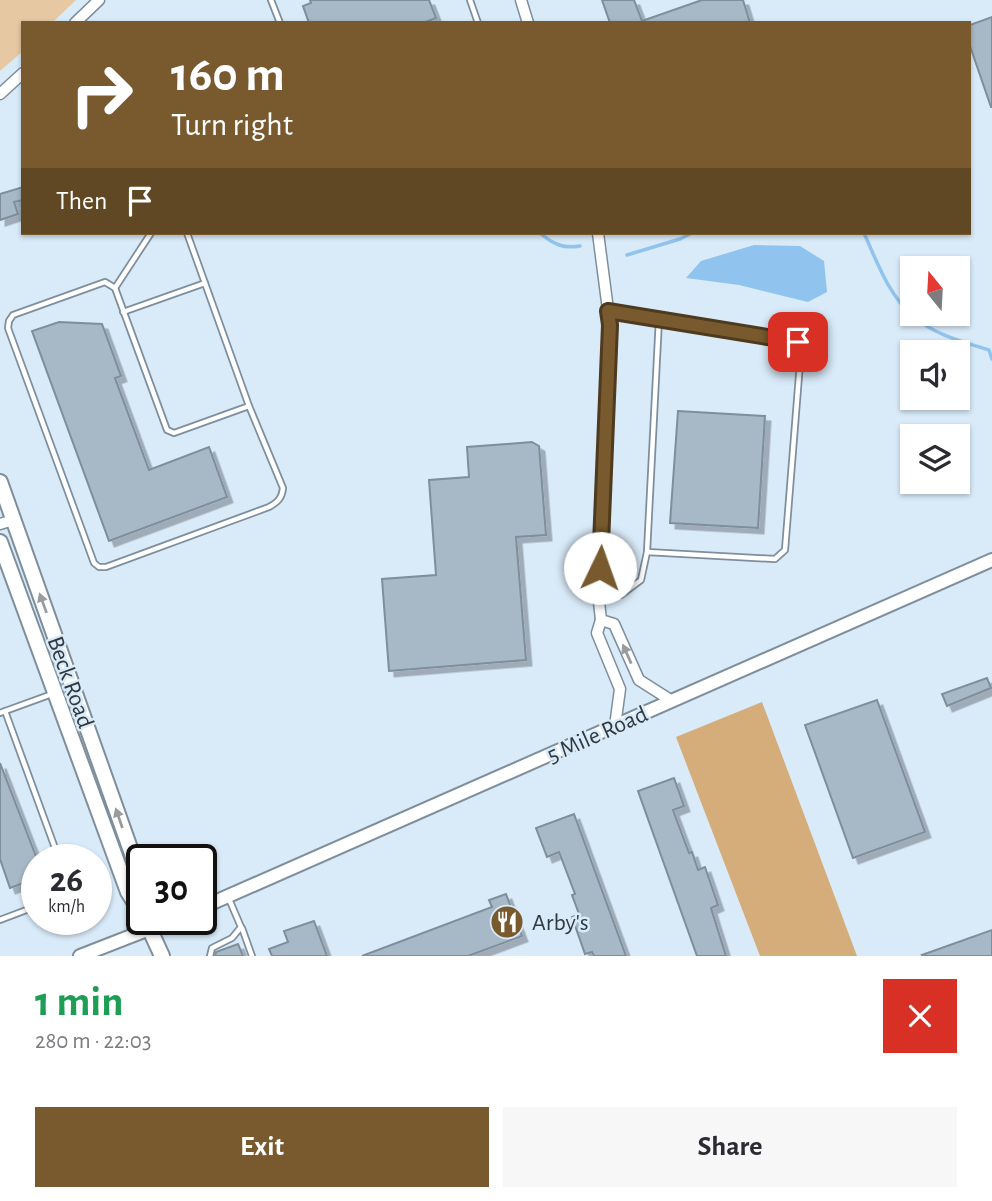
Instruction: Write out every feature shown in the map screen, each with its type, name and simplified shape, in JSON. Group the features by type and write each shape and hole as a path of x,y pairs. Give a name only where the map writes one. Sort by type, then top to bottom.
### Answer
{"main road":[{"name":"Beck Road","path":"0,482 7,522 128,844"},
{"name":"Beck Road","path":"0,542 126,887"},
{"path":"153,935 162,956"}],"street":[{"path":"82,20 99,0"},
{"path":"521,0 527,21"},
{"path":"0,94 21,75"},
{"path":"598,235 610,325 598,593 601,620 597,633 620,689 615,726"},
{"name":"5 Mile Road","path":"217,901 992,560"},
{"path":"601,620 614,624 639,680 672,701"},
{"path":"80,956 126,933"}],"lane":[{"path":"271,0 279,21"},
{"path":"470,0 477,21"},
{"path":"115,288 149,235"},
{"path":"188,235 249,406 283,488 282,495 277,503 106,566 94,563 8,328 13,314 105,282 115,288 170,432 174,433 249,406"},
{"path":"123,312 205,283"},
{"path":"608,311 798,342 800,362 785,550 775,559 647,552"},
{"path":"598,593 621,595 641,580 647,552 659,319"},
{"path":"53,844 2,712 55,693"},
{"path":"228,896 252,956"},
{"path":"0,920 21,912"},
{"path":"209,956 212,948 232,938 241,927"}],"shaded area":[{"path":"0,0 76,0 54,21 21,21 21,53 0,71"},
{"path":"762,702 857,956 760,956 676,737"}],"water":[{"path":"754,245 800,246 824,261 827,292 808,302 739,285 686,278 701,261"}],"building":[{"path":"310,0 429,0 436,18 428,21 308,21 303,6 311,3"},
{"path":"602,0 634,0 642,21 609,21"},
{"path":"702,0 743,0 749,21 642,21"},
{"path":"992,17 992,107 971,49 971,25"},
{"path":"21,188 21,200 14,202 18,214 0,220 0,194"},
{"path":"59,322 102,324 121,376 115,378 149,470 209,447 227,497 109,541 32,331"},
{"path":"678,411 765,416 758,528 670,523"},
{"path":"532,442 539,446 546,535 516,537 526,660 389,671 382,579 436,575 429,480 469,477 467,447"},
{"path":"987,678 991,688 947,706 942,694"},
{"path":"877,700 925,832 853,858 805,725"},
{"path":"0,763 31,844 21,844 21,884 10,888 0,859"},
{"path":"674,778 684,806 673,810 698,870 705,867 718,905 711,908 726,956 697,956 638,791"},
{"path":"574,814 626,956 594,956 592,952 585,954 572,917 579,914 572,895 575,894 559,852 547,857 536,828"},
{"path":"506,894 522,936 468,956 362,956 492,907 489,900"},
{"path":"314,921 327,956 272,956 269,949 288,942 284,931"},
{"path":"992,930 992,956 922,955"},
{"path":"238,944 243,956 215,956 216,952"}],"waterway":[{"path":"543,235 558,245 580,246"},
{"path":"627,255 688,235"},
{"path":"865,235 884,278 905,309 940,333 989,350 992,359"}],"place":[{"name":"Arby's","path":"507,922"}],"route":[{"path":"600,568 610,325 608,311 798,342"}]}
